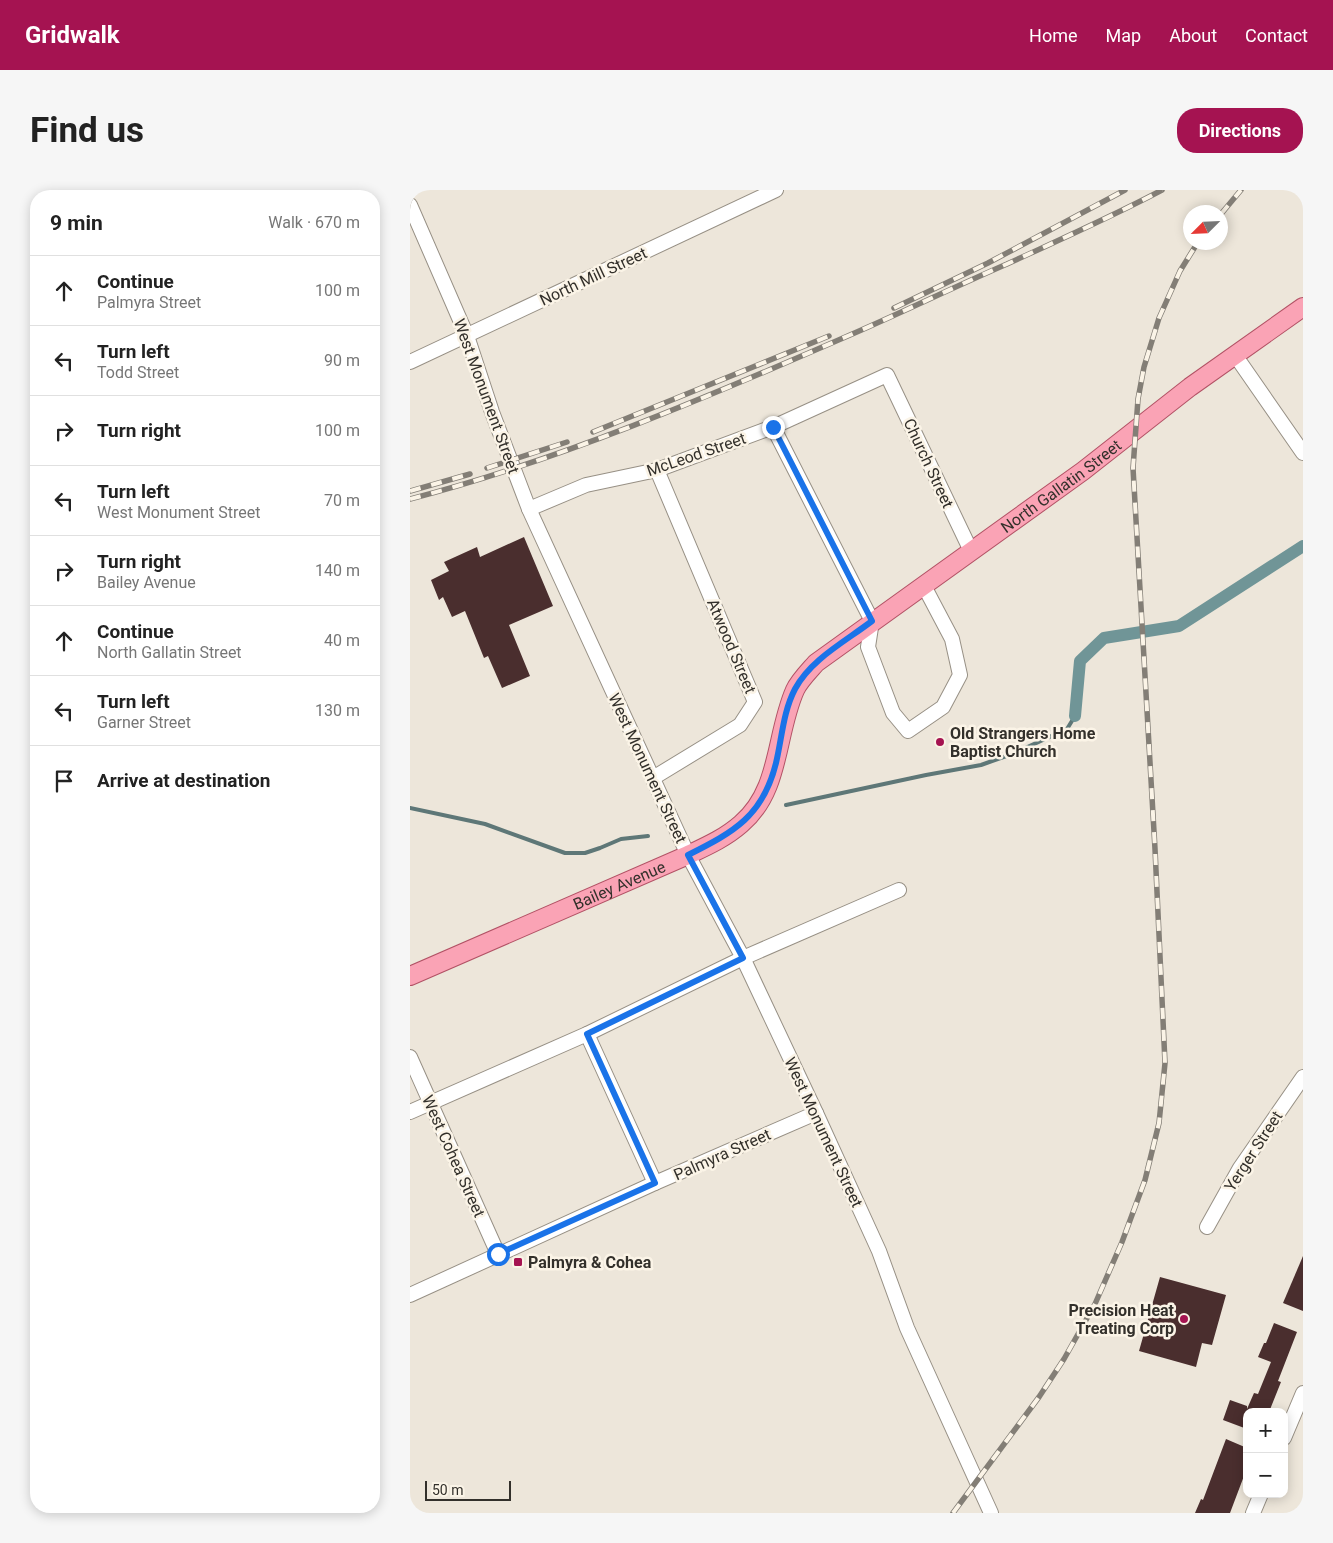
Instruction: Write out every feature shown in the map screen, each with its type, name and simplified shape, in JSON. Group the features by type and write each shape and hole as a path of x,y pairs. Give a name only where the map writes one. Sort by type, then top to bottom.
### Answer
{"main road":[{"name":"North Gallatin Street","path":"816,663 1083,471 1190,386 1303,307"},
{"name":"Bailey Avenue","path":"410,976 724,838 743,823 756,808 768,788 776,763 781,732 796,688 816,663"}],"street":[{"name":"North Mill Street","path":"410,362 776,190"},
{"name":"West Monument Street","path":"410,205 467,336 492,412 528,508 688,855 743,958 816,1113 879,1251 907,1328 991,1513"},
{"path":"1235,355 1303,453"},
{"name":"McLeod Street","path":"528,508 586,485 657,470 773,427 887,375"},
{"name":"Church Street","path":"887,375 971,551"},
{"path":"773,427 872,621 868,647 892,712 908,731 943,707 960,675 952,639 924,586"},
{"name":"Atwood Street","path":"652,778 740,725 755,702 657,470"},
{"path":"410,1112 587,1034 743,958 899,890"},
{"path":"587,1034 655,1183"},
{"name":"West Cohea Street","path":"410,1057 498,1254"},
{"name":"Yerger Street","path":"1207,1227 1240,1168 1303,1077"},
{"name":"Palmyra Street","path":"410,1296 655,1183 816,1113"},
{"path":"1288,1429 1303,1393"},
{"path":"1253,1513 1259,1498"}],"building":[{"path":"524,537 553,606 509,625 530,676 502,688 488,656 484,658 465,611 452,617 443,597 439,600 431,580 449,571 444,562 477,547 480,557"},
{"path":"1303,1256 1303,1311 1283,1303"},
{"name":"Precision Heat Treating Corp","path":"1160,1277 1226,1295 1212,1345 1202,1343 1196,1367 1139,1351"},
{"path":"1274,1323 1297,1332 1278,1381 1281,1382 1271,1408 1247,1408 1254,1393 1258,1394 1271,1362 1258,1357 1264,1343 1266,1343"},
{"path":"1230,1400 1247,1406 1247,1408 1243,1408 1243,1428 1223,1420"},
{"path":"1226,1439 1243,1446 1243,1479 1230,1513 1195,1513 1201,1499 1203,1500"}],"waterway":[{"path":"1075,716 1080,661 1104,638 1179,626 1303,546"},
{"path":"786,805 981,765 1012,754 1067,729 1075,716"},
{"path":"410,808 485,824 565,853 585,853 621,839 648,836"}],"railway":[{"path":"894,308 988,263 1125,190"},
{"path":"410,499 522,466 688,404 889,317 1124,210 1162,190"},
{"path":"1228,206 1241,190"},
{"path":"953,1513 1039,1397 1064,1359 1095,1304 1122,1242 1145,1180 1159,1123 1165,1063 1155,849 1133,468 1138,399 1144,367 1159,318 1180,271 1193,250"},
{"path":"593,432 829,336"},
{"path":"487,468 567,442"},
{"path":"410,491 470,474"}],"place":[{"name":"Old Strangers Home Baptist Church","path":"940,742"},
{"name":"Palmyra & Cohea","path":"518,1262"},
{"name":"Precision Heat Treating Corp","path":"1184,1319"}],"route":[{"path":"498,1254 655,1183 587,1034 743,958 688,855 724,838 743,823 756,808 768,788 776,763 781,732 796,688 816,663 872,621 773,427"}]}
